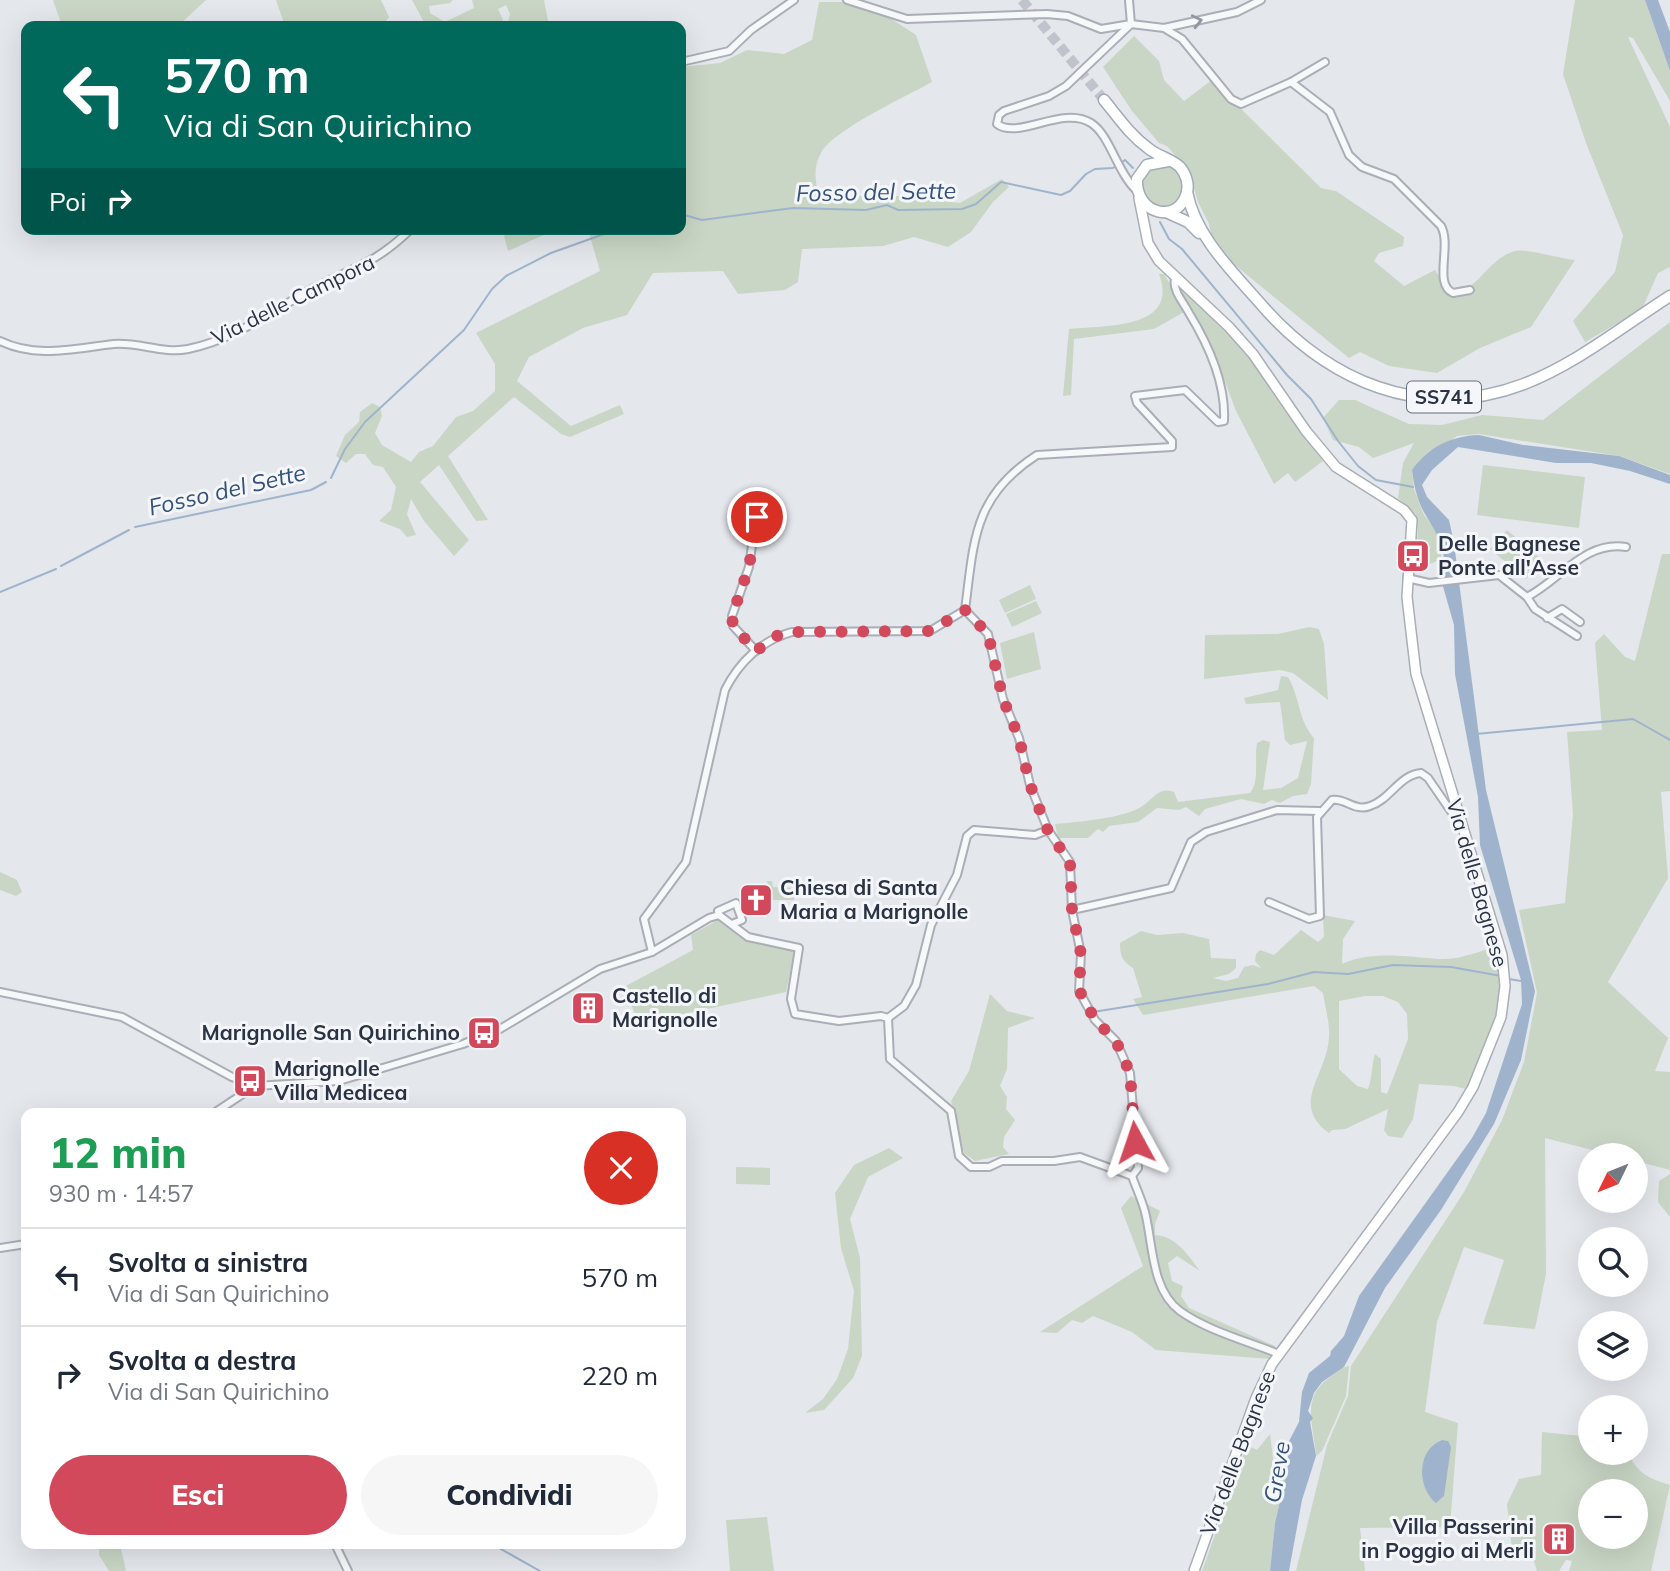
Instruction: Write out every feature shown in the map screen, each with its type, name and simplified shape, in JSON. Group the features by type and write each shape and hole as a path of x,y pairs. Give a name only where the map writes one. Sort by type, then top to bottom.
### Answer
{"main road":[{"name":"SS741","path":"1104,100 1132,135 1141,151 1141,170"},
{"name":"SS741","path":"1132,135 1186,175 1187,192 1196,220 1214,248"},
{"path":"1138,194 1141,170 1154,161 1168,161"},
{"path":"1144,227 1149,219 1178,206 1187,192"},
{"name":"SS741","path":"1138,194 1146,206 1188,222 1214,248 1275,320 1319,359 1343,374 1380,388 1418,395 1458,398 1525,383 1578,356 1670,296"},
{"name":"Via delle Bagnese","path":"1138,194 1150,248 1175,279 1212,310 1253,354 1306,431 1336,467 1409,515 1413,533 1407,578 1416,674 1504,971 1504,1002 1491,1046 1458,1112 1279,1354 1256,1398 1194,1571"}],"street":[{"path":"686,61 729,51 751,30 794,0"},
{"path":"847,0 907,19 1047,13 1068,16 1101,29 1131,24 1164,28 1237,12 1261,0"},
{"path":"1129,0 1131,24"},
{"path":"1131,24 1066,86 1049,96 1004,111 997,119 997,124 1005,129 1061,118 1086,121 1098,129 1120,171 1138,194"},
{"path":"1164,28 1182,39 1231,99 1241,104 1292,82 1325,62"},
{"path":"1292,82 1330,112 1349,155 1362,167 1394,179 1423,206 1446,235 1444,285 1453,293 1470,290"},
{"path":"1120,171 1131,177 1141,170"},
{"name":"Via delle Campora","path":"0,341 31,352 123,343 155,349 187,350 257,322 314,288 360,268 382,256 405,235"},
{"path":"965,610 972,552 982,514 991,495 1023,464 1037,455 1172,447 1172,441 1134,399 1138,395 1185,390 1218,422 1224,421 1215,367 1197,326 1175,289 1175,279"},
{"path":"756,651 733,626 732,616 749,567 758,502"},
{"path":"1527,597 1581,557 1615,545 1626,547"},
{"path":"1407,578 1429,583 1499,575 1527,597 1535,610 1577,635"},
{"path":"1547,618 1555,611 1567,609 1580,622"},
{"path":"652,952 644,919 686,862 725,690 732,675 776,636 793,632 930,631 965,610"},
{"path":"965,610 988,634 1003,699 1019,738 1030,785 1048,831 1070,862 1072,910 1081,954 1082,998 1095,1020 1116,1041 1130,1073 1138,1168 1132,1177"},
{"path":"1072,910 1171,888 1191,842 1206,832 1278,810 1319,811 1337,799 1355,808 1372,806 1404,779 1422,773 1461,827"},
{"path":"1269,902 1309,919 1320,916 1319,811"},
{"path":"888,1018 904,1006 916,985 931,925 957,875 967,836 974,830 1035,835 1048,831"},
{"path":"719,915 718,911 736,903 742,920 732,924"},
{"path":"719,915 748,937 799,947 791,999 795,1014 839,1021 881,1016 888,1018"},
{"path":"0,992 122,1017 152,1030 232,1077 255,1086 340,1081 463,1044 500,1029 600,969 652,952 709,918 719,915"},
{"path":"888,1018 890,1059 951,1111 959,1156 971,1167 989,1167 1002,1161 1054,1161 1080,1157 1132,1177 1144,1210 1155,1267 1167,1297 1179,1310 1199,1321 1279,1354"},
{"path":"222,1108 255,1086"},
{"path":"0,1248 21,1245"},
{"path":"337,1549 348,1571"}],"green space":[{"path":"53,0 206,0 183,21 60,21"},
{"path":"276,0 381,0 389,17 386,21 283,21"},
{"path":"412,0 453,0 450,3 429,6 430,13 443,21 423,21"},
{"path":"472,0 544,0 548,21 508,21 510,14 506,5 498,9 503,20 447,21 474,8"},
{"path":"1575,0 1645,0 1670,71 1670,101 1633,38 1628,37 1670,127 1670,267 1658,273 1642,309 1585,342 1573,321 1615,272 1623,235 1586,143 1563,74"},
{"path":"819,2 848,2 890,18 916,35 932,82 855,124 828,144 818,158 816,169 819,196 899,196 960,203 1002,179 1009,187 993,202 971,232 948,247 914,237 883,246 802,249 798,282 785,290 738,294 723,271 653,273 627,315 583,328 529,357 517,381 571,426 620,405 624,414 570,437 561,434 514,397 448,456 488,520 476,521 439,465 420,482 469,540 454,556 424,521 411,499 407,514 416,535 407,537 400,529 379,521 391,510 396,487 383,467 373,465 365,454 356,454 346,463 336,456 345,435 359,422 360,412 372,403 380,407 382,416 375,433 382,445 411,462 419,452 433,446 456,417 473,411 495,391 495,364 476,333 600,271 590,235 686,235 686,66 720,63 747,50 784,54 812,40"},
{"path":"1134,36 1159,61 1164,80 1184,101 1212,80 1321,188 1336,191 1404,237 1403,246 1379,253 1374,261 1404,286 1435,270 1452,295 1470,286 1497,260 1515,251 1575,260 1531,327 1480,348 1437,373 1389,366 1360,352 1349,358 1214,248 1209,224 1198,202 1189,171 1167,146 1159,143 1132,111 1103,67"},
{"path":"1163,165 1178,171 1184,186 1178,201 1163,207 1148,201 1142,186 1148,171"},
{"path":"505,235 544,235 508,251"},
{"path":"1159,274 1164,274 1170,284 1191,296 1233,337 1323,461 1295,482 1288,473 1274,484 1236,411 1216,358 1192,312 1184,312 1154,329 1074,339 1071,395 1063,396 1069,329 1118,325 1149,315 1159,306 1163,292"},
{"path":"1670,322 1670,474 1619,456 1479,434 1457,436 1412,470 1414,489 1424,515 1437,531 1442,559 1415,570 1418,529 1416,514 1398,498 1403,463 1414,443 1373,458 1359,447 1333,440 1323,418 1339,400 1355,400 1409,424 1442,425 1482,415 1543,420"},
{"path":"1483,465 1585,477 1579,528 1477,515"},
{"path":"1507,530 1542,560 1526,579 1490,549"},
{"path":"1662,554 1670,554 1670,791 1661,792 1668,878 1608,982 1668,1038 1655,1071 1670,1072 1670,1170 1648,1164 1648,1143 1578,1143 1578,1146 1545,1138 1546,1274 1535,1329 1483,1324 1504,1260 1464,1247 1437,1322 1425,1412 1458,1423 1450,1527 1360,1528 1365,1571 1296,1571 1327,1445 1348,1396 1351,1366 1464,1192 1502,1120 1524,1062 1537,993 1519,910 1565,903 1573,814 1567,732 1602,730 1595,643 1604,634 1625,657 1635,661"},
{"path":"1030,585 1036,599 1005,613 999,600"},
{"path":"1036,601 1042,613 1012,627 1006,614"},
{"path":"1309,627 1319,629 1324,644 1328,700 1293,673 1280,670 1204,679 1205,635 1278,634"},
{"path":"1034,632 1041,669 1007,679 1000,643"},
{"path":"1281,676 1288,677 1302,717 1314,738 1311,784 1307,794 1293,796 1280,803 1272,800 1264,804 1241,799 1205,809 1199,816 1186,807 1179,810 1157,808 1138,822 1109,826 1103,832 1098,829 1088,838 1058,838 1055,824 1100,819 1133,811 1164,791 1174,792 1178,802 1250,793 1256,776 1257,743 1263,740 1270,742 1263,790 1281,788 1298,778 1307,741 1290,745 1285,740 1280,702 1246,704 1244,698 1278,690"},
{"path":"0,872 17,880 22,892 16,896 0,890"},
{"path":"767,881 772,881 773,887 796,888 794,900 771,900"},
{"path":"1323,915 1355,921 1343,939 1342,964 1378,956 1451,959 1488,949 1497,964 1501,1000 1497,1019 1483,1057 1466,1089 1419,1084 1413,1119 1402,1138 1388,1136 1384,1130 1388,1109 1345,1129 1332,1130 1329,1133 1317,1122 1311,1100 1327,1051 1329,1032 1323,993 1314,986 1143,1015 1133,999 1142,997 1133,968 1124,960 1120,948 1120,943 1141,931 1157,935 1183,933 1209,939 1211,958 1236,959 1236,968 1229,974 1213,978 1226,981 1238,978 1244,967 1253,965 1261,968 1255,961 1260,950 1274,955 1301,930 1318,942 1324,937","holes":["1383,996 1398,1002 1407,1014 1408,1039 1387,1094 1381,1092 1381,1059 1375,1054 1368,1089 1357,1086 1339,1069 1339,1001"]},
{"path":"720,919 746,941 795,951 786,992 660,1019 637,1019 624,987 693,950 691,935"},
{"path":"990,994 1007,1011 1035,1018 1008,1028 1007,1069 1000,1086 1007,1097 1006,1109 1015,1120 1004,1137 1003,1147 1009,1154 975,1161 964,1153 951,1101 969,1071"},
{"path":"889,1148 903,1158 868,1177 850,1219 860,1258 862,1356 853,1378 824,1410 805,1413 823,1399 837,1379 848,1349 854,1291 841,1248 835,1193 854,1165"},
{"path":"736,1167 770,1168 770,1185 736,1184"},
{"path":"1670,1174 1669,1216 1658,1202 1659,1181"},
{"path":"1131,1196 1160,1211 1155,1224 1155,1235 1175,1243 1200,1271 1177,1256 1168,1263 1172,1281 1183,1286 1181,1296 1189,1308 1275,1346 1273,1356 1269,1359 1156,1350 1132,1332 1093,1316 1082,1323 1072,1320 1057,1333 1040,1332 1143,1266 1121,1208"},
{"path":"1349,1366 1346,1396 1322,1451 1316,1456 1311,1413 1315,1394 1330,1377"},
{"path":"1542,1432 1578,1436 1578,1465 1635,1465 1644,1474 1670,1485 1651,1571 1569,1571 1572,1561 1566,1560 1559,1571 1537,1571 1534,1561 1513,1558 1507,1504 1519,1479 1541,1475"},
{"path":"1270,1434 1274,1466 1288,1466 1275,1523 1270,1571 1202,1571 1247,1445 1257,1450"},
{"path":"767,1517 774,1571 730,1571 726,1520"},
{"path":"99,1549 121,1549 126,1571 109,1571 99,1555"}],"water":[{"path":"1645,0 1658,0 1670,32 1670,71"},
{"path":"1479,435 1523,445 1619,456 1670,475 1670,484 1630,471 1591,463 1556,463 1458,447 1432,470 1422,485 1427,497 1449,520 1486,790 1535,991 1521,1060 1494,1124 1441,1210 1385,1288 1344,1367 1322,1382 1314,1393 1308,1411 1313,1418 1310,1422 1316,1456 1302,1500 1289,1571 1270,1571 1275,1523 1288,1466 1288,1443 1299,1422 1302,1392 1309,1373 1330,1356 1344,1336 1359,1296 1472,1138 1486,1113 1522,1004 1521,980 1480,845 1478,797 1455,674 1454,625 1440,576 1443,551 1420,503 1412,470 1441,444"},
{"path":"1442,1440 1448,1441 1451,1447 1444,1496 1436,1503 1425,1488 1422,1470 1427,1452"}],"waterway":[{"name":"Fosso del Sette","path":"686,215 702,220 793,208 866,210 887,205 898,210 962,209 976,204 1001,182 1061,195 1070,191 1086,174 1095,169 1113,168 1125,160 1133,168"},
{"name":"Fosso del Sette","path":"1160,222 1169,239 1182,249 1287,375 1311,399 1358,466 1376,480 1413,487"},
{"name":"Fosso del Sette","path":"331,478 345,449 365,422 464,330 492,289 506,276 551,253 601,235"},
{"name":"Fosso del Sette","path":"135,527 311,490 326,482"},
{"name":"Fosso del Sette","path":"61,566 129,530"},
{"name":"Fosso del Sette","path":"0,592 56,569"},
{"path":"1476,734 1633,719 1670,740"},
{"path":"1093,1012 1268,984 1314,972 1348,974 1393,965 1451,967 1501,976"},
{"path":"1509,979 1521,981"},
{"path":"501,1549 540,1571"}],"tunnel":[{"path":"1022,0 1104,100"}],"place":[{"name":"Delle Bagnese Ponte all'Asse","path":"1413,556"},
{"name":"Chiesa di Santa Maria a Marignolle","path":"756,900"},
{"name":"Castello di Marignolle","path":"588,1008"},
{"name":"Marignolle San Quirichino","path":"484,1033"},
{"name":"Marignolle Villa Medicea","path":"250,1081"},
{"name":"Villa Passerini in Poggio ai Merli","path":"1559,1539"}],"route":[{"path":"757,517 749,567 732,616 733,626 756,651 776,636 793,632 930,631 965,610 988,634 1003,699 1019,738 1030,785 1048,831 1070,862 1072,910 1081,954 1079,990 1095,1020 1116,1041 1130,1073 1135,1142"}],"water label":[{"name":"Greve","path":"1277,1472"}]}
